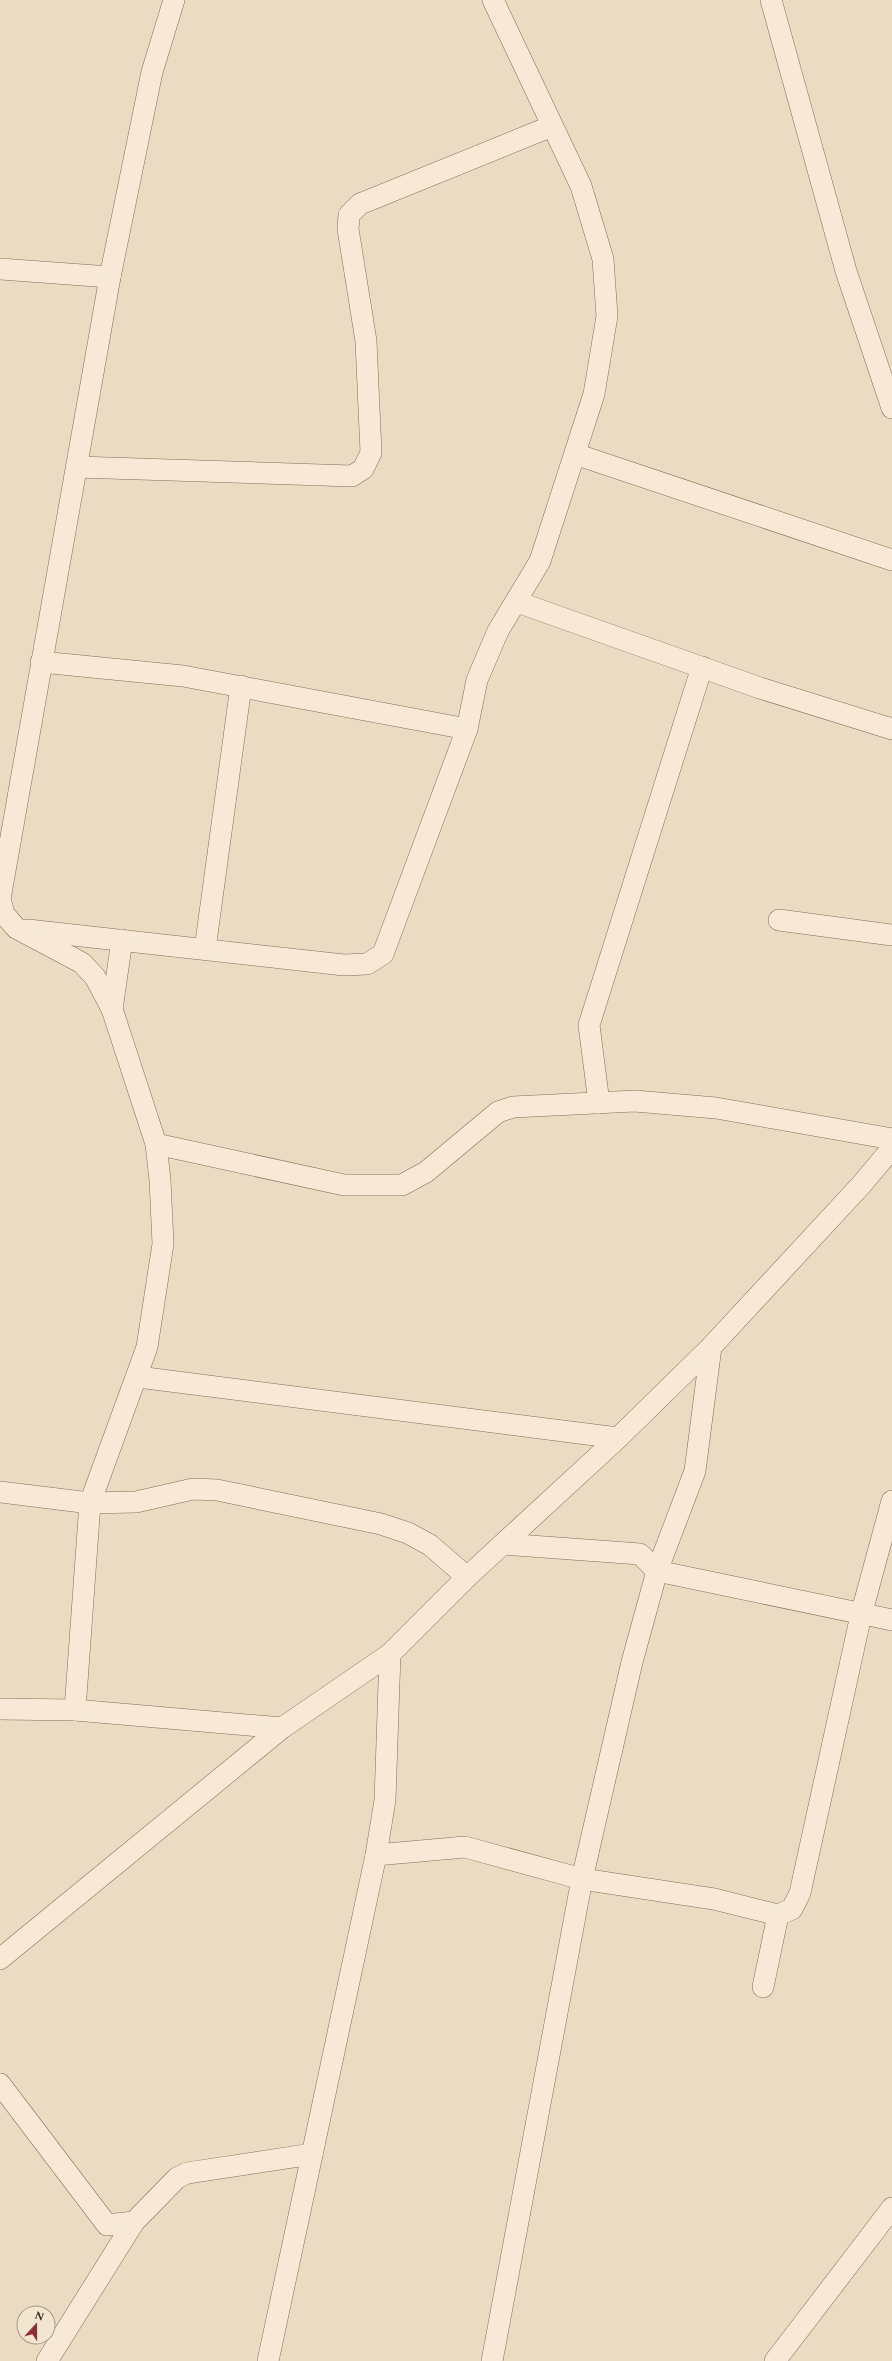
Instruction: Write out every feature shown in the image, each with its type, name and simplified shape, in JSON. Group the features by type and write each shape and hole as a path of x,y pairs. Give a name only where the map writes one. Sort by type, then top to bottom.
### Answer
{"street":[{"path":"75,1710 90,1503 138,1377 147,1347 163,1244 160,1180 156,1144 112,1009 95,977 82,963 6,919 0,899 110,277 152,72 174,0"},
{"path":"6,919 122,940 344,966 367,964 383,954 467,729 477,680 498,631 517,602 540,560 594,394 607,316 603,259 581,186 493,0"},
{"path":"771,0 846,271 892,408"},
{"path":"77,467 352,476 363,469 371,453 366,356 348,229 349,215 360,204 552,126"},
{"path":"0,269 110,277"},
{"path":"575,454 892,560"},
{"path":"517,602 760,688 892,728"},
{"path":"41,662 183,676 467,729"},
{"path":"598,1103 589,1025 702,667"},
{"path":"205,949 241,686"},
{"path":"779,920 892,935"},
{"path":"112,1009 122,940"},
{"path":"156,1144 344,1185 402,1185 426,1172 498,1112 513,1107 635,1101 716,1108 892,1139"},
{"path":"0,1959 282,1728 390,1654 467,1577 618,1438 711,1347 862,1184 892,1148"},
{"path":"492,2361 582,1879 632,1662 657,1571 696,1471 711,1347"},
{"path":"138,1377 618,1438"},
{"path":"0,1492 90,1503 136,1502 193,1489 217,1490 381,1524 408,1533 430,1545 467,1577"},
{"path":"376,1855 465,1847 582,1879 714,1899 778,1915 792,1909 800,1893 861,1615 892,1501"},
{"path":"503,1544 640,1554 657,1571 861,1615 892,1620"},
{"path":"268,2361 376,1855 385,1800 390,1654"},
{"path":"0,1708 75,1710 282,1728"},
{"path":"763,1987 778,1915"},
{"path":"0,2084 107,2225 134,2222"},
{"path":"47,2361 134,2222 177,2178 187,2173 312,2154"},
{"path":"775,2361 892,2208"}]}
